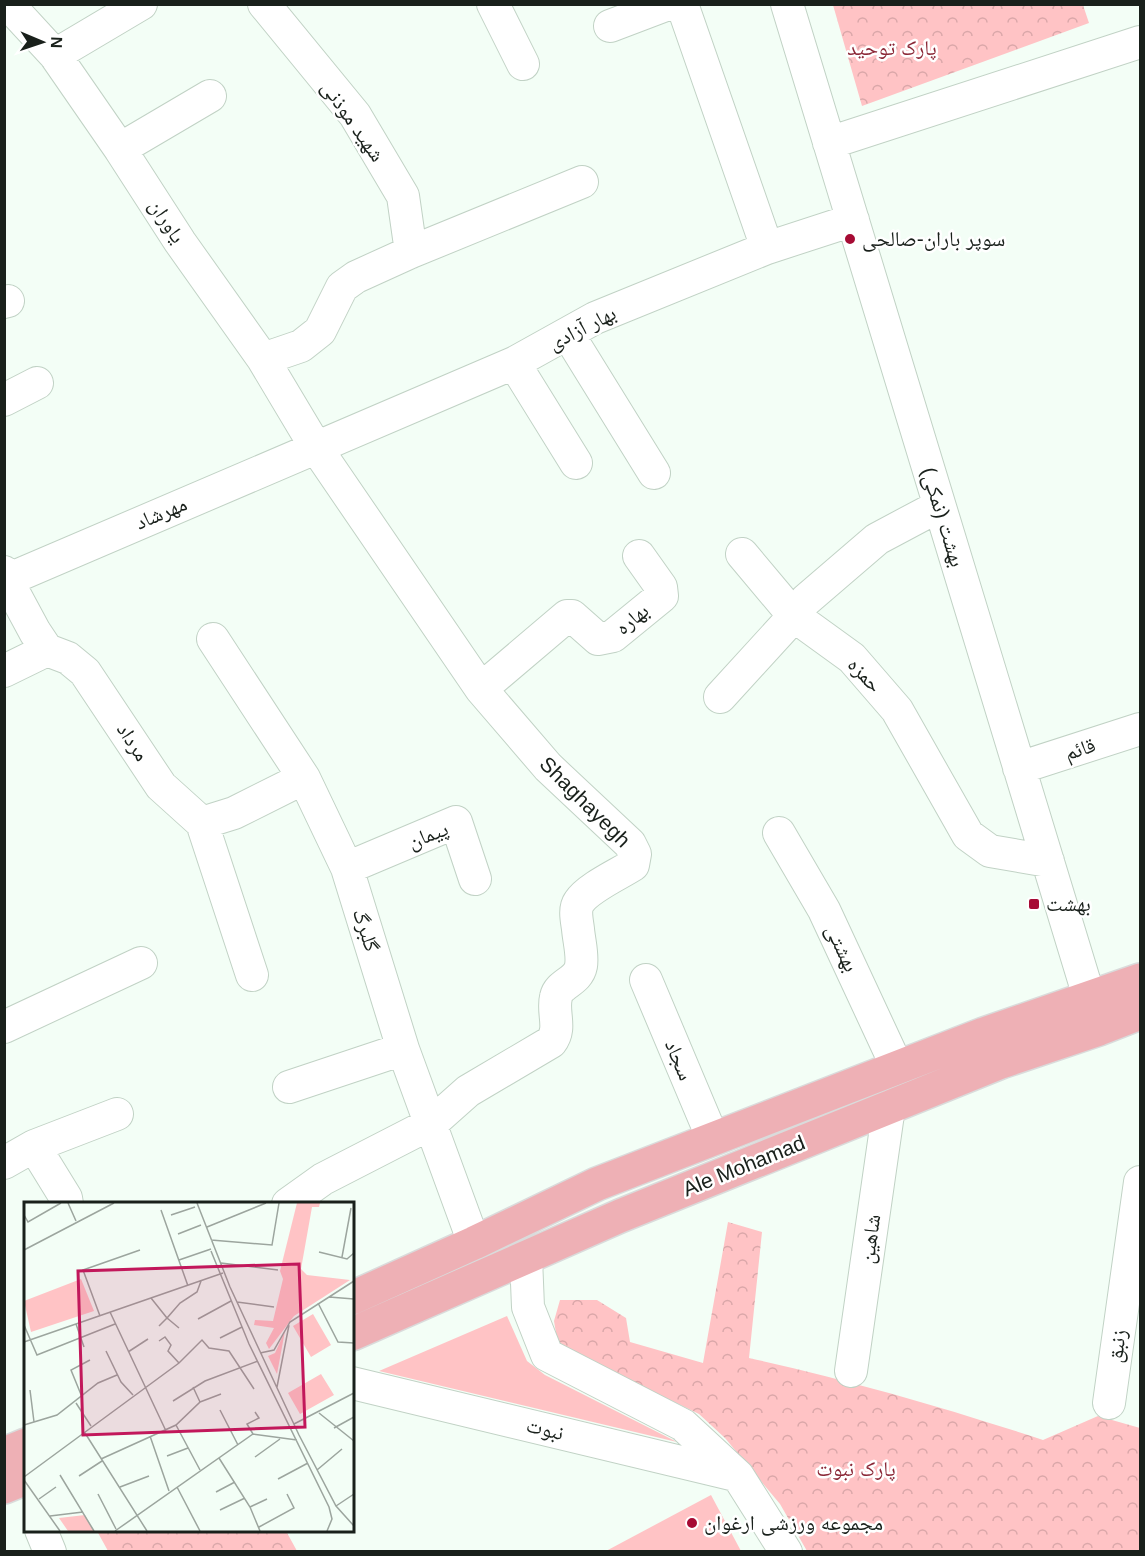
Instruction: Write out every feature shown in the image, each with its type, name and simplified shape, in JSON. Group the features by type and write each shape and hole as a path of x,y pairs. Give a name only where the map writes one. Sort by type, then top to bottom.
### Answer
{"main road":[{"name":"Ale Mohamad","path":"354,1297 597,1184 897,1067 1140,980"},
{"name":"Ale Mohamad","path":"354,1333 620,1216 1001,1062 1140,1013"},
{"path":"16,1479 24,1452"}],"street":[{"path":"55,55 141,4"},
{"name":"شهید موذنی","path":"264,4 355,115 403,196 411,252"},
{"path":"493,4 523,64"},
{"path":"610,26 668,4"},
{"path":"682,4 768,248"},
{"name":"بهشت (نمکی)","path":"787,4 1099,1029"},
{"name":"یاوران","path":"8,9 55,55 120,149 180,242 263,359 315,446"},
{"path":"829,143 1140,42"},
{"path":"120,149 210,96"},
{"path":"263,359 301,346 320,331 342,287 349,281 411,252 582,182"},
{"name":"بهار آزادی","path":"315,446 514,363 596,318 768,248 853,220"},
{"path":"568,334 654,473"},
{"path":"514,363 576,463"},
{"path":"4,400 37,383"},
{"name":"مهرشاد","path":"6,576 315,446"},
{"name":"Shaghayegh","path":"315,446 481,689 548,767 630,844 635,854 633,866 588,893 579,902 576,913 582,965 578,976 561,988 556,997 557,1030 555,1037 551,1042 468,1091 432,1123"},
{"path":"720,697 806,600 876,539 939,506"},
{"name":"حمزه","path":"742,554 794,616 852,658 897,710 968,835 990,851 1048,861"},
{"name":"بهاره","path":"481,689 567,616 572,616 598,639 605,639 613,636 662,596 661,587 639,556"},
{"path":"4,671 47,650 6,576"},
{"name":"گلبرگ","path":"213,639 304,778 347,868 404,1049 474,1243"},
{"name":"مرداد","path":"47,650 68,658 85,672 161,786 202,823"},
{"name":"قائم","path":"1019,768 1140,729"},
{"path":"252,975 202,823 234,813 304,778"},
{"name":"پیمان","path":"347,868 456,822 475,879"},
{"name":"بهشتی","path":"779,833 824,910 897,1067"},
{"path":"4,1027 141,963"},
{"name":"سجاد","path":"646,980 713,1139"},
{"path":"289,1087 404,1049"},
{"name":"شاهین","path":"850,1371 889,1107"},
{"path":"4,1163 34,1146 117,1114"},
{"path":"289,1202 323,1179 432,1123"},
{"path":"34,1146 67,1202"},
{"name":"زنبق","path":"1109,1402 1140,1182"},
{"path":"526,1258 528,1307 547,1355 683,1425 738,1476 786,1551"},
{"name":"نبوت","path":"354,1383 738,1476"},
{"path":"42,1532 50,1551"}],"green space":[{"name":"پارک توحید","path":"833,5 1083,5 1089,23 862,106"},
{"name":"پارک نبوت","path":"728,1222 762,1232 749,1358 897,1395 1043,1440 1098,1416 1140,1428 1140,1551 807,1551 780,1504 725,1438 699,1414 558,1345 554,1321 560,1300 597,1300 626,1318 630,1342 703,1363"},
{"path":"507,1316 527,1361 545,1375 677,1442 379,1371"},
{"name":"مجموعه ورزشی ارغوان","path":"711,1495 741,1551 606,1551"},
{"path":"98,1532 287,1532 297,1551 108,1551"}],"place":[{"name":"سوپر باران-صالحی","path":"850,239"},
{"name":"بهشت","path":"1034,904"},
{"name":"مجموعه ورزشی ارغوان","path":"692,1523"}]}
